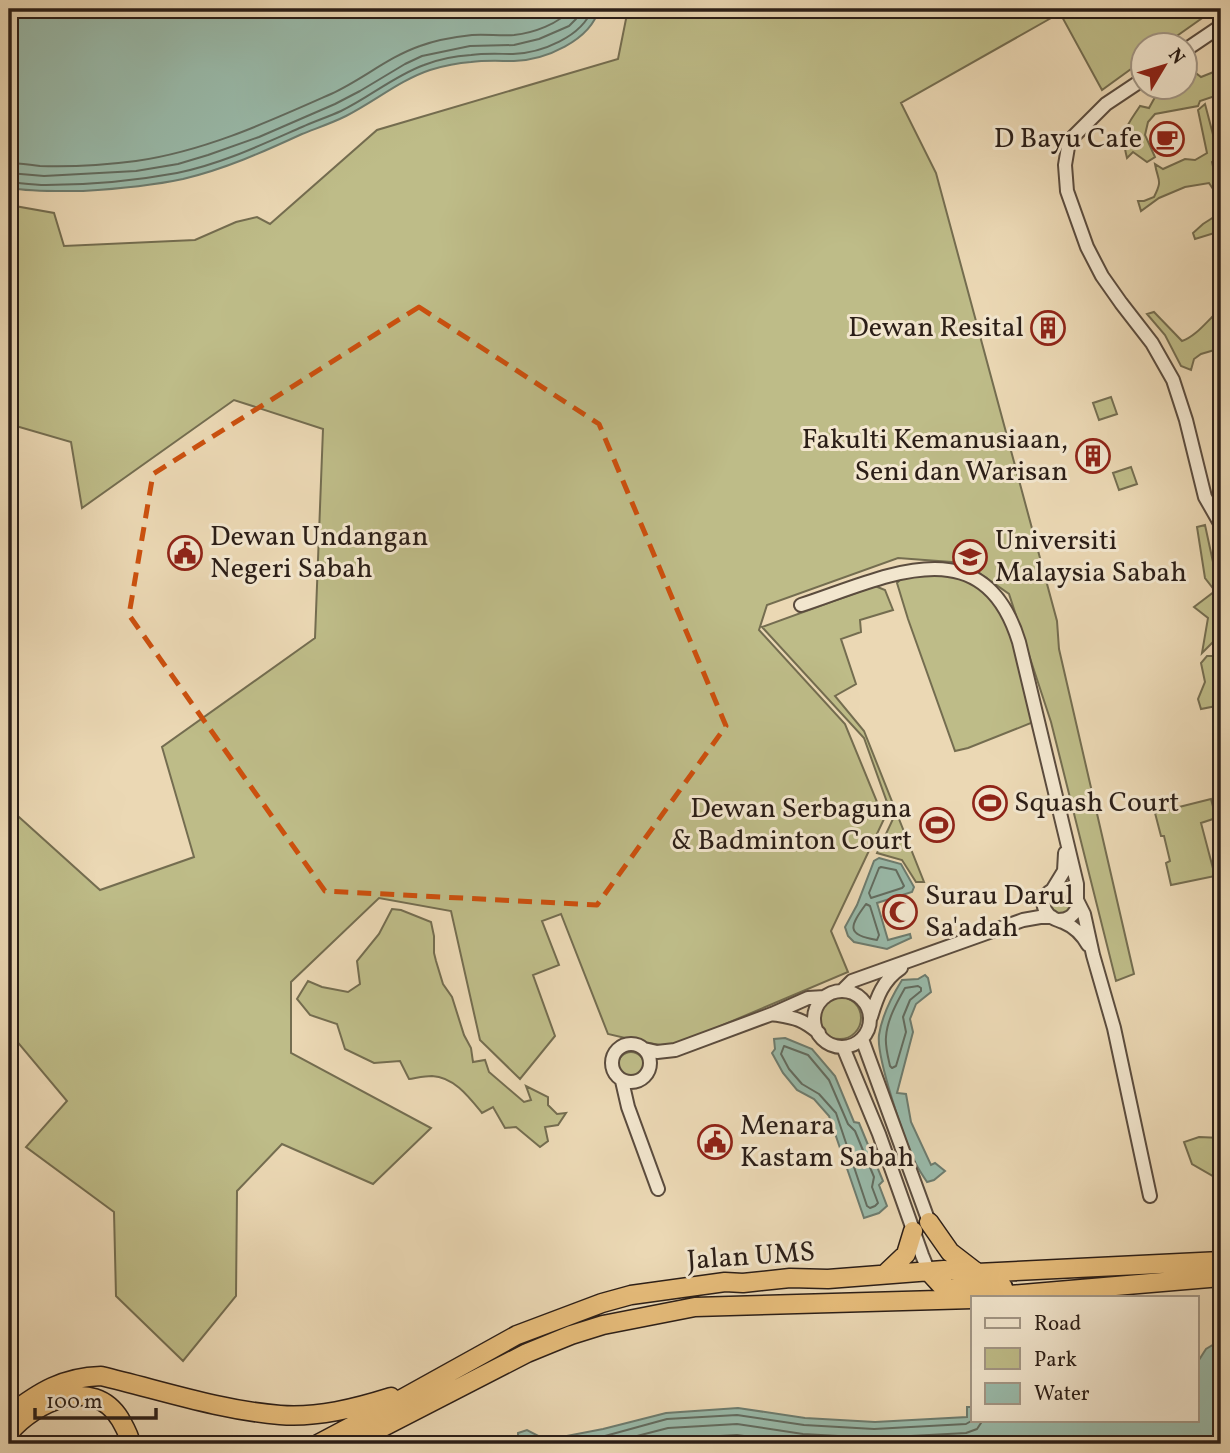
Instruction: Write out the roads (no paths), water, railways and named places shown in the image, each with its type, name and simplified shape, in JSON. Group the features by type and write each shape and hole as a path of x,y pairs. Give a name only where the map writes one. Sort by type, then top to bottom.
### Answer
{"highway":[{"path":"886,1273 906,1254 921,1227 977,1273"},
{"name":"Jalan UMS","path":"318,1444 517,1335 631,1295 725,1282 743,1283 790,1278 828,1279 944,1270 977,1273 1221,1261"},
{"path":"929,1272 948,1289 1017,1286 1050,1291"},
{"path":"997,1296 1221,1277"},
{"name":"Jalan UMS","path":"350,1444 527,1353 603,1325 695,1307 971,1299"},
{"path":"9,1415 31,1397 54,1385 83,1377 101,1376 232,1408 282,1415 338,1411 424,1386"},
{"path":"9,1433 18,1422 56,1401 71,1396 88,1395 104,1402 117,1414 129,1433 131,1444"}],"street":[{"path":"1198,42 1221,26"},
{"path":"1128,90 1106,104 1073,137 1065,165 1067,191 1087,247 1102,276 1150,340 1173,380 1205,497 1221,524"},
{"path":"802,605 917,569 940,568 976,579 988,587 1002,603 1016,633 1077,884 1077,909 1072,916 1064,920 1040,917 1023,920 852,981 842,991"},
{"path":"1023,920 1039,906 1064,870 1066,843"},
{"path":"1049,893 1066,888 1073,892 1084,914 1114,1028 1150,1196"},
{"path":"1049,893 1046,911 1055,919 1072,926 1083,937 1093,955"},
{"path":"772,1014 797,1018 807,1023 827,1042 838,1046 855,1044 867,1032 876,999 889,978 913,961"},
{"path":"819,1034 815,1017 818,1006 830,994 842,991 853,993 863,1000 869,1009 870,1021"},
{"path":"675,1051 657,1052 636,1044 625,1045 618,1048 614,1055 613,1070 622,1081 639,1082 650,1069 675,1051 808,998 825,997"},
{"path":"862,1039 921,1227 929,1272"},
{"path":"844,1047 921,1227"},
{"path":"645,1049 650,1058 650,1069"},
{"path":"622,1081 628,1107 658,1189"},
{"path":"628,1107 639,1082"}],"water":[{"path":"9,9 599,9 586,30 565,47 552,53 526,60 466,62 430,70 408,79 341,119 244,160 183,179 120,188 55,191 9,188"},
{"path":"879,858 901,864 914,887 912,892 877,903 888,940 910,934 911,938 887,949 854,942 845,927 857,905 874,861"},
{"path":"925,975 931,992 916,1004 910,1019 913,1032 897,1093 906,1094 911,1122 931,1165 935,1163 945,1171 927,1182 905,1138 886,1080 879,1046 882,1020 902,980 918,979"},
{"path":"785,1038 812,1049 835,1076 854,1122 859,1123 883,1181 879,1185 887,1206 879,1213 864,1218 829,1116 814,1099 797,1090 772,1053 775,1049 774,1039"},
{"path":"1221,1340 1221,1444 518,1444 518,1433 527,1430 546,1440 666,1413 738,1408 805,1418 875,1422 967,1417 967,1407 971,1407 971,1422 1198,1422 1198,1361 1206,1349"}],"waterway":[{"path":"1218,481 1221,492"}],"place":[{"name":"D Bayu Cafe","path":"1167,139"},
{"name":"Dewan Resital","path":"1048,328"},
{"name":"Fakulti Kemanusiaan, Seni dan Warisan","path":"1093,456"},
{"name":"Dewan Undangan Negeri Sabah","path":"185,553"},
{"name":"Universiti Malaysia Sabah","path":"970,557"},
{"name":"Squash Court","path":"990,803"},
{"name":"Dewan Serbaguna & Badminton Court","path":"937,825"},
{"name":"Surau Darul Sa'adah","path":"900,912"},
{"name":"Menara Kastam Sabah","path":"715,1142"}]}
